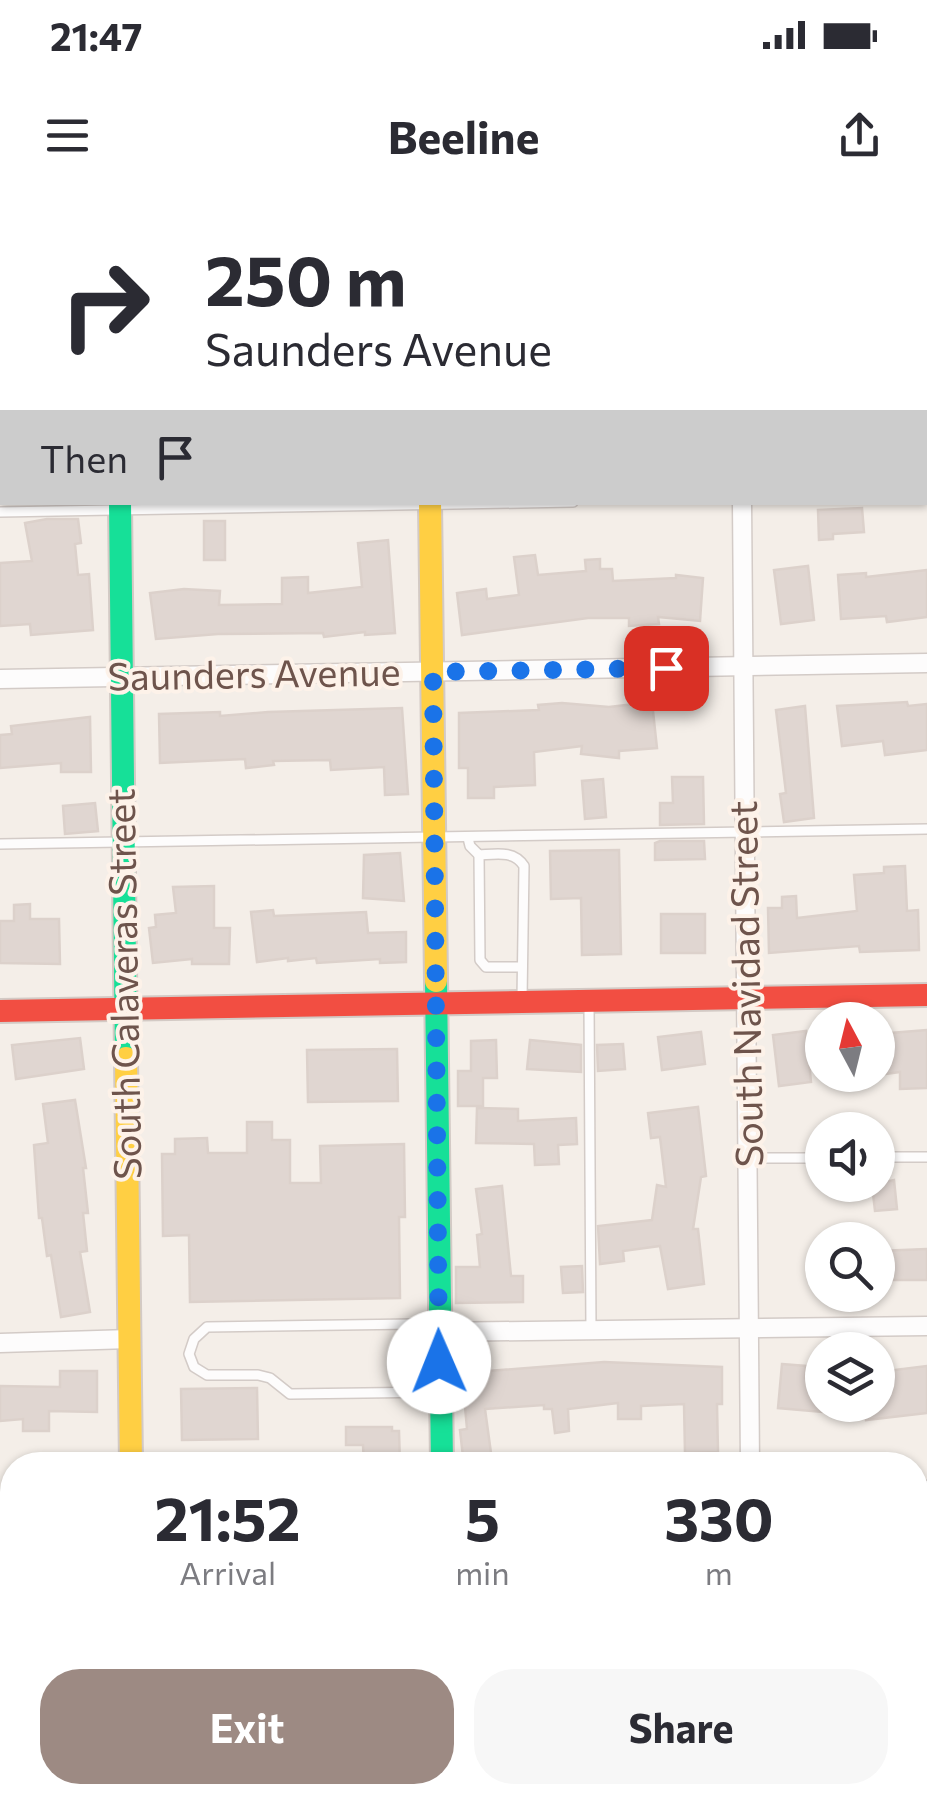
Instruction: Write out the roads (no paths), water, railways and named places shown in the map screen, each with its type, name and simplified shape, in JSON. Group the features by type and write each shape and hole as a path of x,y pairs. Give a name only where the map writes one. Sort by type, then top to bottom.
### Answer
{"street":[{"path":"430,505 442,1452"},
{"name":"South Navidad Street","path":"742,505 750,1452"},
{"name":"South Calaveras Street","path":"120,506 132,1452"},
{"name":"Saunders Avenue","path":"0,679 927,663"},
{"path":"0,1011 927,995"},
{"path":"438,1332 927,1326"},
{"path":"0,1343 130,1339"}],"lane":[{"path":"0,512 275,505"},
{"path":"0,844 435,838 469,842 927,829"},
{"path":"469,842 479,855 480,960 486,967 521,971"},
{"path":"479,855 508,854 524,866 522,1002"},
{"path":"589,1000 591,1330"},
{"path":"895,1157 927,1156"},
{"path":"748,1158 805,1158"},
{"path":"438,1332 412,1324 207,1328 194,1339 189,1354 194,1367 207,1375 258,1375 270,1378 290,1394 440,1392"}]}
